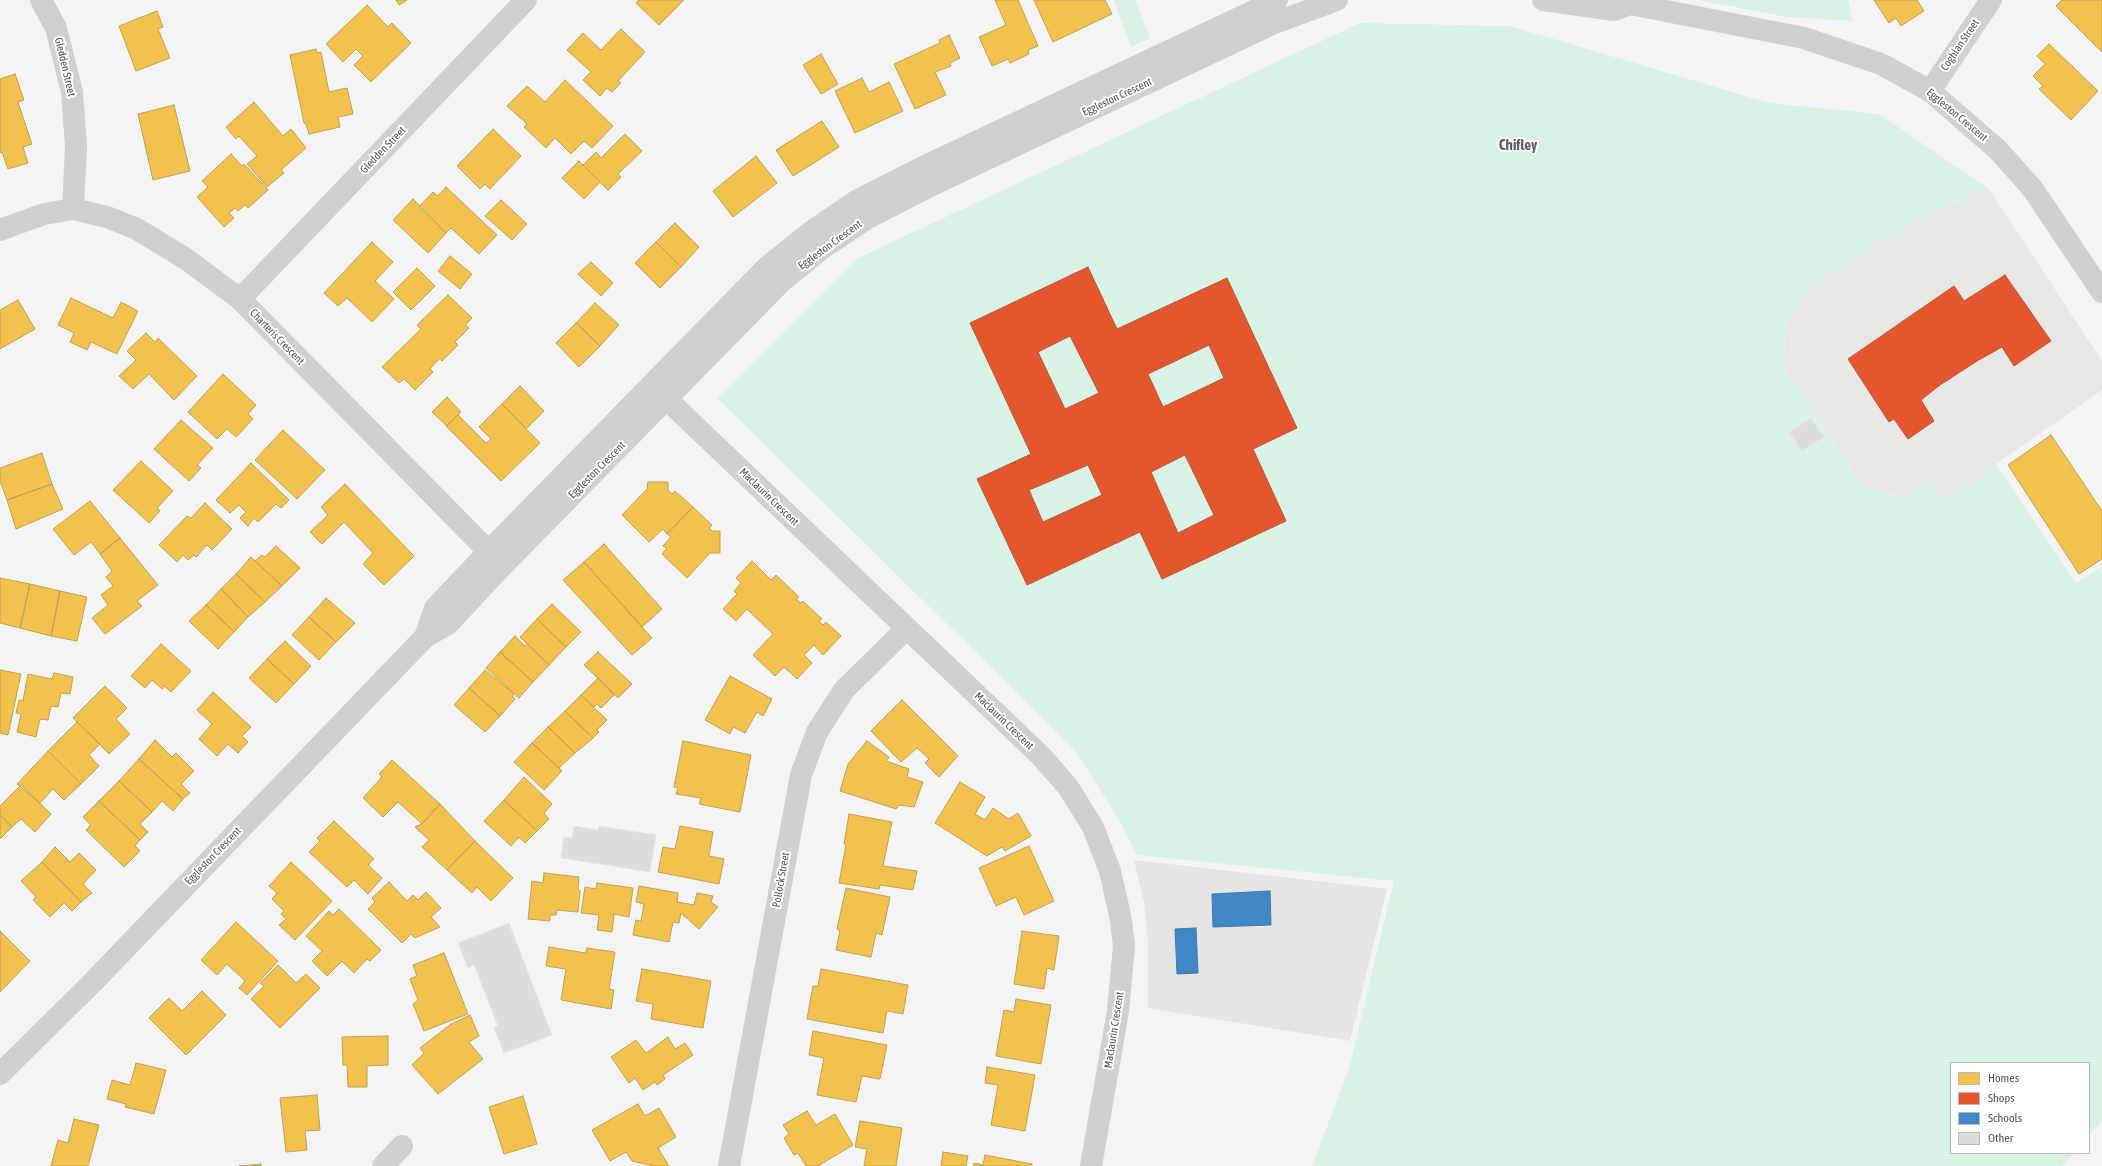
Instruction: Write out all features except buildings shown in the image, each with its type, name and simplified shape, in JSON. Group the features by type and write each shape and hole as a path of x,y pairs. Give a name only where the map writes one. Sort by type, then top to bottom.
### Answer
{"street":[{"name":"Gledden Street","path":"41,0 56,28 72,92 76,146 73,209"},
{"name":"Gledden Street","path":"240,299 526,0"},
{"name":"Eggleston Crescent","path":"659,392 767,267 812,231 856,201 921,168 1277,0"},
{"name":"Eggleston Crescent","path":"0,1074 92,983 425,637 448,624 495,559 659,392 781,282 824,247 866,219 930,186 1272,24 1337,0"},
{"name":"Eggleston Crescent","path":"1543,0 1593,4 1614,10 1628,2 1804,38 1881,64 1930,91 1998,150 2032,188 2102,292"},
{"name":"Coghlan Street","path":"1930,91 1991,0"},
{"name":"Charteris Crescent","path":"0,230 44,214 73,209 107,217 137,229 186,259 240,299 495,559"},
{"name":"Maclaurin Crescent","path":"659,392 1041,756 1068,787 1093,827 1110,871 1121,920 1124,946 1118,1011 1091,1166"},
{"name":"Pollock Street","path":"729,1166 800,775 817,732 844,690 907,628"},
{"path":"383,1166 402,1146"}],"shaded area":[{"path":"1989,189 2102,361 2102,390 1946,499 1933,481 1901,497 1863,485 1784,368 1785,328 1806,292 1916,220"},
{"path":"1134,860 1387,889 1350,1041 1148,1008 1148,941 1144,902"}],"green space":[{"path":"1114,0 1135,0 1150,38 1131,47"},
{"path":"1698,0 1848,0 1853,21 1787,17"},
{"path":"1360,23 1510,26 1769,103 1879,114 1989,189 1916,220 1806,292 1785,328 1784,368 1794,380 1863,485 1901,497 1933,481 1946,499 1996,464 2076,583 2102,567 2102,1121 2090,1135 2090,1062 1950,1062 1950,1154 2073,1154 2062,1166 1312,1166 1349,1069 1394,881 1137,855 1117,816 1074,749 717,398 856,259"}],"district":[{"name":"Chifley","path":"1518,145"}]}
